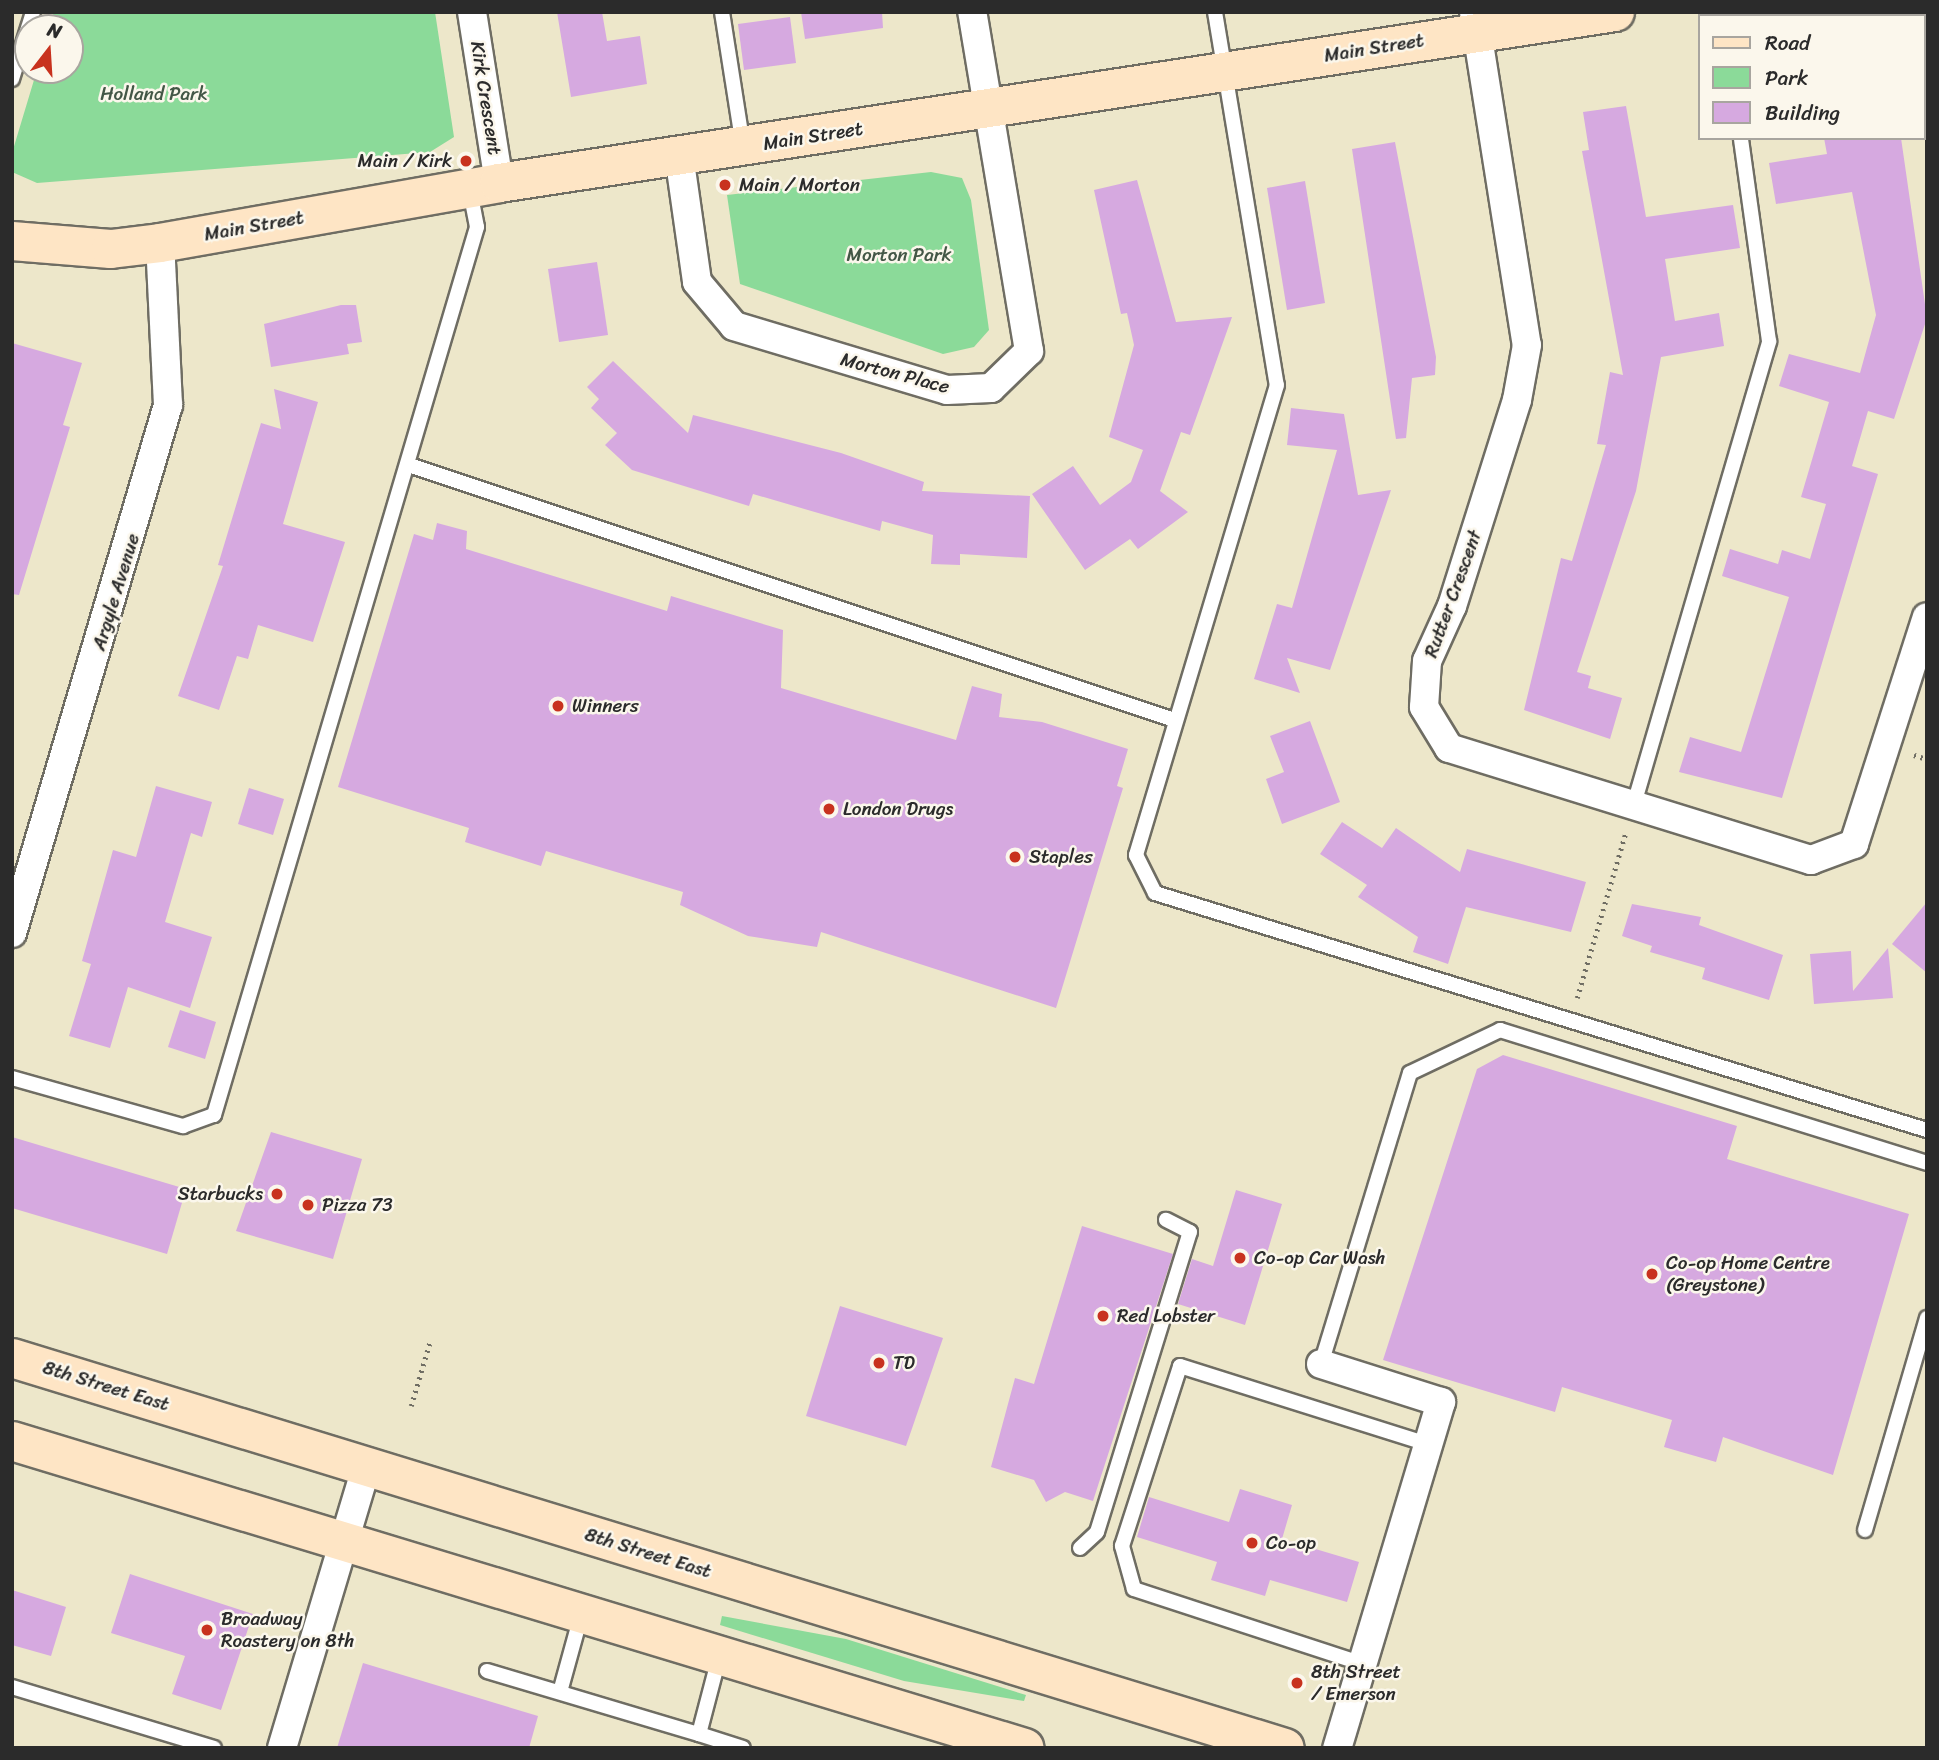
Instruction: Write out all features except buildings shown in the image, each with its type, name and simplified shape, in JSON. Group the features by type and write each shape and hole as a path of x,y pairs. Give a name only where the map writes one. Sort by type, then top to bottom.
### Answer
{"main road":[{"name":"Main Street","path":"12,241 111,249 160,243 484,186 1224,72 1475,22 1615,12"},
{"name":"8th Street East","path":"12,1358 1284,1748"},
{"path":"12,1441 346,1538 720,1653 969,1740 1025,1748"}],"street":[{"name":"Kirk Crescent","path":"472,12 484,186"},
{"path":"972,12 986,110"},
{"name":"Rutter Crescent","path":"1475,22 1527,345 1517,400 1460,581 1427,662 1424,708 1449,748 1631,816 1811,860 1854,844 1927,617"},
{"name":"Morton Place","path":"680,155 697,282 734,326 947,390 991,388 1029,351 986,110"},
{"name":"Argyle Avenue","path":"12,933 168,405 160,243"},
{"path":"1321,1364 1441,1402 1337,1748"},
{"path":"282,1748 367,1465"}],"lane":[{"path":"12,79 33,12"},
{"path":"722,12 743,147"},
{"path":"1215,12 1277,385 1174,720 1136,855 1155,893 1927,1130"},
{"path":"1631,816 1769,341 1741,140"},
{"path":"12,1078 183,1126 214,1115 409,465 477,227 484,186"},
{"path":"409,465 1174,720"},
{"path":"1321,1364 1410,1073 1500,1030 1927,1163"},
{"path":"1080,1548 1097,1532 1190,1231 1166,1220"},
{"path":"1865,1530 1927,1318"},
{"path":"1363,1664 1134,1589 1122,1546 1125,1534 1180,1366 1428,1444"},
{"path":"560,1692 582,1611"},
{"path":"699,1734 720,1653"},
{"path":"487,1671 743,1748"},
{"path":"12,1687 214,1748"}],"path":[{"path":"1910,754 1927,759"},
{"path":"1570,1021 1631,816"},
{"path":"411,1406 430,1342"}],"green space":[{"name":"Holland Park","path":"435,12 454,137 430,152 37,183 12,172 12,153 33,84 84,84 84,14 53,14"},
{"name":"Morton Park","path":"931,172 962,178 971,200 989,330 974,347 943,354 740,284 727,195"},
{"path":"722,1616 846,1639 1026,1695 1024,1701 904,1681 720,1625"}],"place":[{"name":"Main / Kirk","path":"466,161"},
{"name":"Main / Morton","path":"725,185"},
{"name":"Winners","path":"558,706"},
{"name":"London Drugs","path":"829,809"},
{"name":"Staples","path":"1015,857"},
{"name":"Starbucks","path":"277,1194"},
{"name":"Pizza 73","path":"308,1205"},
{"name":"Co-op Car Wash","path":"1240,1258"},
{"name":"Co-op Home Centre (Greystone)","path":"1652,1274"},
{"name":"Red Lobster","path":"1103,1316"},
{"name":"TD","path":"879,1363"},
{"name":"Co-op","path":"1252,1543"},
{"name":"Broadway Roastery on 8th","path":"207,1630"},
{"name":"8th Street / Emerson","path":"1297,1683"}]}
